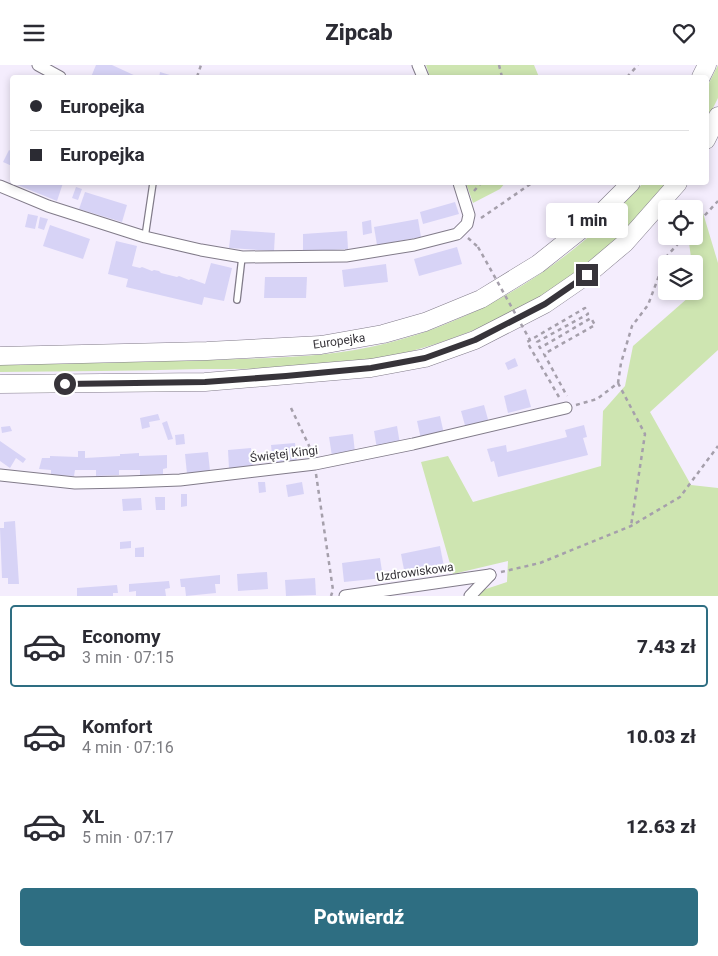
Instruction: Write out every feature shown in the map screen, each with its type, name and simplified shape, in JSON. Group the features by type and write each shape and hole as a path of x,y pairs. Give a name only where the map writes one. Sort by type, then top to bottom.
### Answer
{"main road":[{"path":"709,134 718,116"},
{"name":"Europejka","path":"0,356 207,351 321,345 383,334 425,322 481,299 538,264 597,217 629,185"},
{"path":"0,384 205,382 371,368 425,358 475,340 545,304 587,275 625,243 676,185"}],"street":[{"path":"38,65 56,75"},
{"path":"0,186 48,206 145,237 242,257 346,256 414,245 457,234 467,224 469,215 460,185"},
{"name":"Świętej Kingi","path":"0,475 75,483 163,481 315,465 412,445 569,407"},
{"path":"470,596 490,575"},
{"name":"Uzdrowiskowa","path":"345,596 490,575"}],"lane":[{"path":"145,237 153,185"},
{"path":"237,300 242,257"}],"path":[{"path":"629,75 638,65"},
{"path":"481,218 529,185"},
{"path":"703,217 718,201"},
{"path":"631,526 645,434 618,383 621,363 632,326 648,305 666,257 677,245"},
{"path":"478,247 528,341 569,407"},
{"path":"528,341 585,308 588,313 537,342 540,348 591,319 595,325 544,353 569,407"},
{"path":"569,407 597,399 618,383"},
{"path":"291,408 315,460 333,590 331,596"},
{"path":"490,575 540,563 631,526 680,497 718,446"}],"green space":[{"path":"426,65 534,65 538,75 429,75"},
{"path":"718,65 718,98 709,116 709,83"},
{"path":"467,185 503,185 500,189 473,203"},
{"path":"641,185 666,185 622,234 603,252 565,281 507,315 445,341 413,351 347,363 292,368 0,372 0,364 276,358 343,352 388,343 425,332 460,318 528,282 589,237"},
{"path":"703,213 718,263 718,350 650,412 691,485 718,488 718,596 474,596 477,592 507,582 508,561 453,574 421,462 448,456 473,502 601,466 603,411 625,386 633,346 686,300 703,300 703,255 691,255 689,245 703,245"}],"building":[{"path":"96,65 112,65 134,75 92,75"},
{"path":"9,150 10,165 3,162"},
{"path":"17,185 62,185 57,201"},
{"path":"76,187 82,189 78,200 72,198"},
{"path":"85,192 127,205 122,222 79,209"},
{"path":"455,202 459,214 423,224 420,212"},
{"path":"28,214 38,216 35,229 25,227"},
{"path":"40,217 48,219 44,230 38,228"},
{"path":"418,219 421,237 377,245 374,227"},
{"path":"371,220 372,233 363,235 362,222"},
{"path":"50,225 90,239 83,259 43,246"},
{"path":"231,230 275,233 274,251 229,248"},
{"path":"347,231 348,249 303,252 303,234"},
{"path":"116,241 137,246 132,266 159,271 205,284 211,263 232,268 224,301 204,297 202,305 126,287 128,279 108,274"},
{"path":"457,247 462,264 419,276 414,259"},
{"path":"386,264 388,282 344,287 342,270"},
{"path":"265,277 307,277 306,298 264,298"},
{"path":"515,358 518,366 508,370 505,363"},
{"path":"526,389 531,407 508,413 504,396"},
{"path":"484,405 489,423 466,429 461,411"},
{"path":"158,414 160,420 149,422 150,427 142,429 140,418"},
{"path":"440,416 444,434 421,439 417,421"},
{"path":"167,421 173,439 168,440 162,423"},
{"path":"584,425 587,437 583,438 588,455 498,477 494,461 491,462 487,449 506,445 507,452 567,437 565,430"},
{"path":"10,426 12,431 2,433 1,427"},
{"path":"397,426 400,444 377,449 374,431"},
{"path":"184,434 185,444 176,445 175,435"},
{"path":"353,434 355,453 332,456 329,437"},
{"path":"0,441 26,459 23,463 16,458 10,468 0,461"},
{"path":"295,443 297,462 273,464 271,445"},
{"path":"251,448 253,467 229,469 228,450"},
{"path":"78,451 85,451 85,458 139,453 139,456 167,455 167,468 163,469 163,474 140,475 140,470 119,470 119,475 96,476 96,470 75,470 74,476 51,475 51,470 39,469 42,458 50,458 50,456 78,457"},
{"path":"208,452 210,471 187,474 185,454"},
{"path":"258,482 265,482 266,492 259,493"},
{"path":"302,482 304,494 288,497 286,485"},
{"path":"181,494 187,494 187,506 181,507"},
{"path":"155,497 165,497 165,510 156,510"},
{"path":"141,498 142,510 123,511 122,499"},
{"path":"15,521 19,584 8,584 8,578 2,578 0,528 4,528 4,522"},
{"path":"131,541 131,548 120,549 120,542"},
{"path":"440,546 444,567 405,575 401,554"},
{"path":"144,547 144,557 135,557 135,548"},
{"path":"380,558 383,578 344,582 342,563"},
{"path":"267,572 268,589 238,591 237,574"},
{"path":"220,575 220,584 215,584 216,593 186,596 185,587 181,587 180,579"},
{"path":"315,578 316,595 286,596 285,580"},
{"path":"169,581 170,588 165,589 166,596 136,596 136,591 129,592 129,584"},
{"path":"117,585 118,593 113,593 113,596 77,596 77,588"}],"route":[{"path":"65,384 205,382 371,368 425,358 475,340 545,304 587,275"}]}
